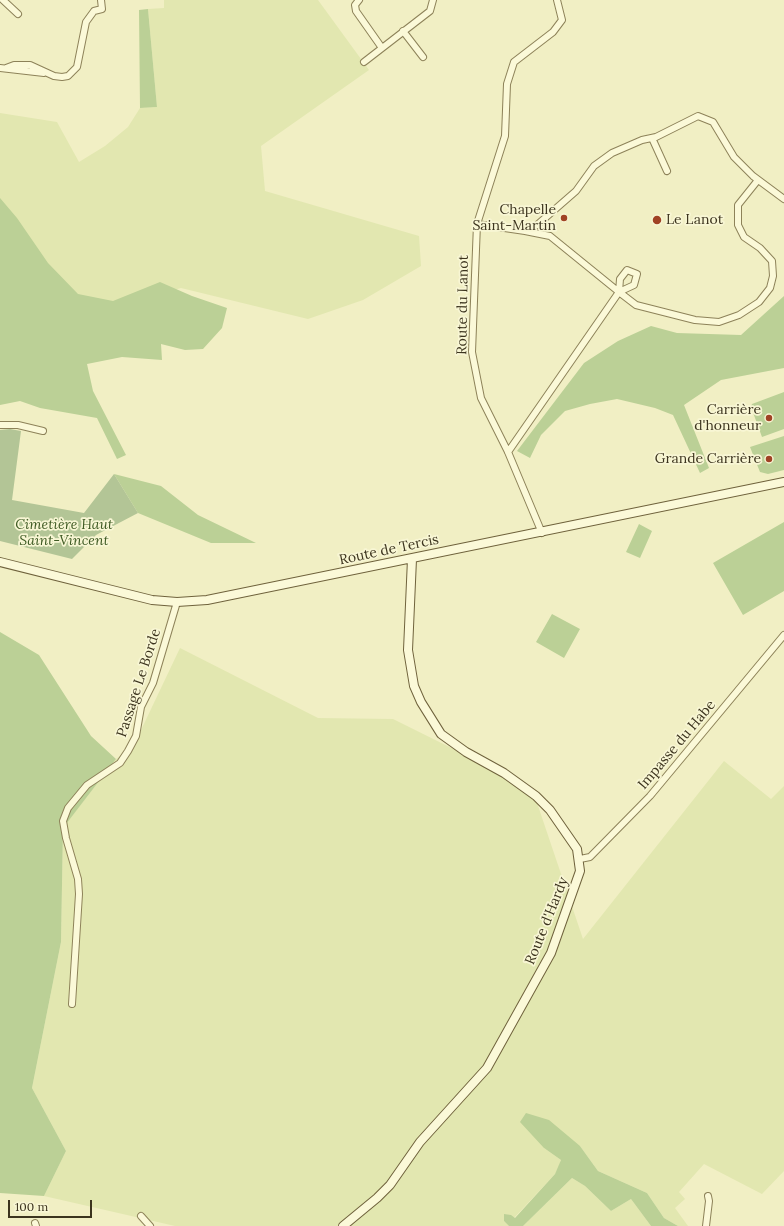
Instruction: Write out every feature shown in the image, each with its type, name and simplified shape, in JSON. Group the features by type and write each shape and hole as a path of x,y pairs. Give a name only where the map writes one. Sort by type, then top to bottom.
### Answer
{"street":[{"path":"2,0 18,14"},
{"path":"3,68 36,67 44,73 62,77 68,76 77,67 86,22 94,11 102,9 101,0"},
{"path":"359,0 355,6 356,11 382,48"},
{"path":"364,62 430,11 433,0"},
{"name":"Route du Lanot","path":"542,533 508,452 481,398 472,352 477,224 506,136 507,84 514,62 553,32 562,20 557,0"},
{"path":"403,31 423,57"},
{"path":"525,232 537,225 576,191 594,166 623,148 652,138 698,116 704,117 713,122 734,156 758,180 784,199"},
{"path":"652,138 667,171"},
{"path":"477,224 550,236 636,305 696,320 719,322 739,315 759,302 770,288 773,276 772,262 760,248 744,237 738,225 738,205 758,180"},
{"path":"508,452 619,292"},
{"path":"0,425 18,425 43,431"},
{"name":"Route de Tercis","path":"0,562 140,598 177,602 222,598 784,482"},
{"name":"Route d'Hardy","path":"343,1226 377,1198 390,1185 420,1142 487,1068 551,953 578,883 580,871 580,860 577,849 550,810 536,796 504,772 466,752 441,734 427,713 414,686 408,650 412,559"},
{"name":"Passage Le Borde","path":"72,1004 79,894 78,879 66,838 63,821 68,808 87,785 120,763 128,752 136,736 141,707 153,683 177,602"},
{"name":"Impasse du Habe","path":"580,860 590,858 650,796 784,636"},
{"path":"706,1226 709,1201 708,1196"},
{"path":"141,1216 150,1226"}],"green space":[{"path":"164,0 318,0 369,70 261,146 265,191 419,236 421,266 363,300 308,319 181,288 80,316 0,221 0,113 57,122 79,162 105,146 128,127 140,108 157,107 148,9 164,8"},
{"path":"148,9 157,107 140,108 139,10"},
{"path":"0,198 17,218 48,263 78,294 113,301 160,282 192,296 227,308 222,328 203,349 185,350 161,344 162,360 122,357 87,364 93,391 126,455 117,459 97,418 40,408 20,401 0,405"},
{"path":"784,296 784,368 721,380 684,405 709,468 700,473 673,415 655,408 617,399 565,411 541,435 530,458 517,451 584,363 618,341 651,326 677,333 741,335"},
{"name":"Carrière d'honneur","path":"784,392 784,429 762,437 751,407 752,404"},
{"name":"Cimetière Haut Saint-Vincent","path":"10,429 21,431 12,500 84,513 114,474 138,513 96,535 72,559 0,541 0,430"},
{"name":"Grande Carrière","path":"784,436 784,470 768,474 760,472 750,447"},
{"path":"114,474 161,486 198,515 256,543 211,543 138,513"},
{"path":"784,522 784,591 743,615 713,563"},
{"path":"639,524 652,531 640,558 626,552"},
{"path":"552,614 580,629 564,658 536,642"},
{"path":"0,632 39,655 91,736 116,759 63,828 61,942 32,1088 66,1151 44,1196 0,1193"},
{"path":"180,648 318,718 393,719 532,788 583,939 724,761 771,799 784,786 784,1171 762,1194 704,1164 679,1192 685,1199 675,1208 688,1226 678,1226 664,1218 647,1193 598,1171 580,1146 544,1148 561,1160 559,1167 555,1174 514,1218 504,1221 509,1226 175,1226 44,1196 66,1151 32,1088 61,942 63,827 116,759 133,747"},
{"path":"526,1113 549,1120 580,1146 598,1171 647,1193 664,1218 678,1226 651,1226 631,1199 611,1211 585,1186 572,1178 523,1226 509,1226 504,1221 504,1214 511,1215 515,1218 555,1174 561,1160 544,1148 520,1122"},
{"path":"572,1178 585,1186 611,1211 631,1199 651,1226 523,1226"}],"place":[{"name":"Chapelle Saint-Martin","path":"564,218"},
{"name":"Le Lanot","path":"657,220"},
{"name":"Carrière d'honneur","path":"769,418"},
{"name":"Grande Carrière","path":"769,459"}]}
